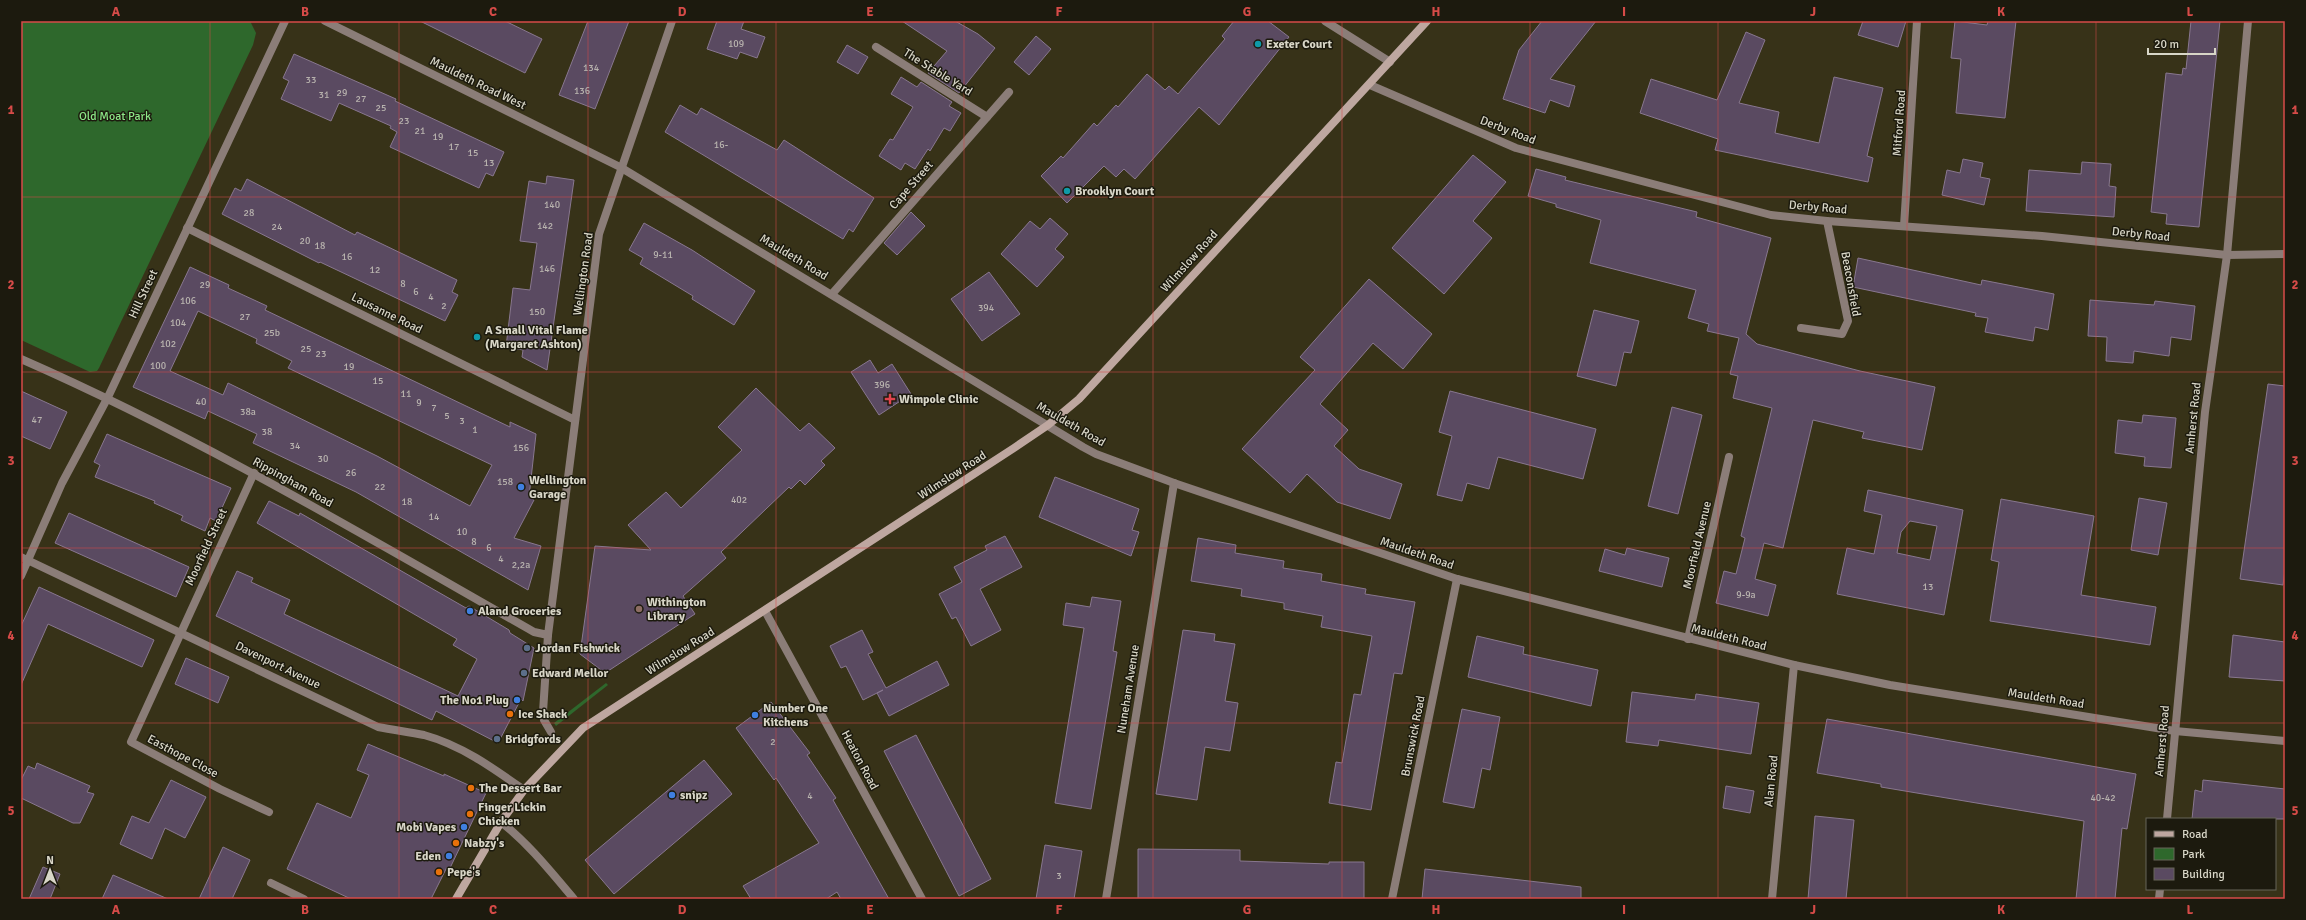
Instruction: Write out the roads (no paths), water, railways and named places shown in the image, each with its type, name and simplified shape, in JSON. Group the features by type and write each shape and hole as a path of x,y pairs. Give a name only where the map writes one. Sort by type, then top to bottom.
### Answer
{"main road":[{"name":"Wilmslow Road","path":"456,899 501,822 524,790 564,746 594,720 765,611 1048,425 1079,398 1208,256 1370,85 1427,21"}],"street":[{"name":"Hill Street","path":"21,576 24,559 62,483 108,397 285,21"},
{"name":"Mauldeth Road West","path":"325,21 620,167"},
{"name":"Wellington Road","path":"551,732 544,720 543,712 548,635 599,234 620,167 672,21"},
{"path":"1325,21 1390,62"},
{"name":"Mitford Road","path":"1904,226 1917,21"},
{"name":"Amherst Road","path":"2167,818 2205,412 2227,255 2248,21"},
{"name":"The Stable Yard","path":"876,47 987,117"},
{"name":"Derby Road","path":"1370,85 1516,148 1771,215 1827,221 2042,236 2227,255 2285,254"},
{"name":"Cape Street","path":"832,294 1009,92"},
{"name":"Mauldeth Road","path":"620,167 1096,454 1174,483 1457,579 1794,665 1890,685 2175,731 2285,741"},
{"name":"Beaconsfield","path":"1801,328 1842,334 1848,321 1827,221"},
{"name":"Lausanne Road","path":"187,228 575,420"},
{"name":"Rippingham Road","path":"21,358 108,397 254,473 534,632 548,635"},
{"name":"Moorfield Avenue","path":"1688,639 1729,457"},
{"name":"Moorfield Street","path":"180,631 254,473"},
{"name":"Nuneham Avenue","path":"1106,899 1174,483"},
{"name":"Davenport Avenue","path":"24,559 180,631 378,727 424,736 456,748 492,767 524,790"},
{"name":"Brunswick Road","path":"1392,899 1457,579"},
{"name":"Heaton Road","path":"765,611 922,899"},
{"name":"Easthope Close","path":"180,631 130,742 220,789 269,812"},
{"name":"Alan Road","path":"1772,899 1794,665"},
{"path":"501,822 515,833 541,860 574,899"},
{"path":"271,884 304,899"}],"place":[{"name":"Exeter Court","path":"1258,44"},
{"name":"Brooklyn Court","path":"1067,191"},
{"name":"A Small Vital Flame (Margaret Ashton)","path":"477,337"},
{"name":"Wimpole Clinic","path":"890,399"},
{"name":"Wellington Garage","path":"521,487"},
{"name":"Withington Library","path":"639,609"},
{"name":"Aland Groceries","path":"470,611"},
{"name":"Jordan Fishwick","path":"527,648"},
{"name":"Edward Mellor","path":"524,673"},
{"name":"The No1 Plug","path":"517,700"},
{"name":"Ice Shack","path":"510,714"},
{"name":"Number One Kitchens","path":"755,715"},
{"name":"Bridgfords","path":"497,739"},
{"name":"The Dessert Bar","path":"471,788"},
{"name":"snipz","path":"672,795"},
{"name":"Finger Lickin Chicken","path":"470,814"},
{"name":"Mobi Vapes","path":"464,827"},
{"name":"Nabzy's","path":"456,843"},
{"name":"Eden","path":"449,856"},
{"name":"Pepe's","path":"439,872"}],"park label":[{"name":"Old Moat Park","path":"115,116"}]}
